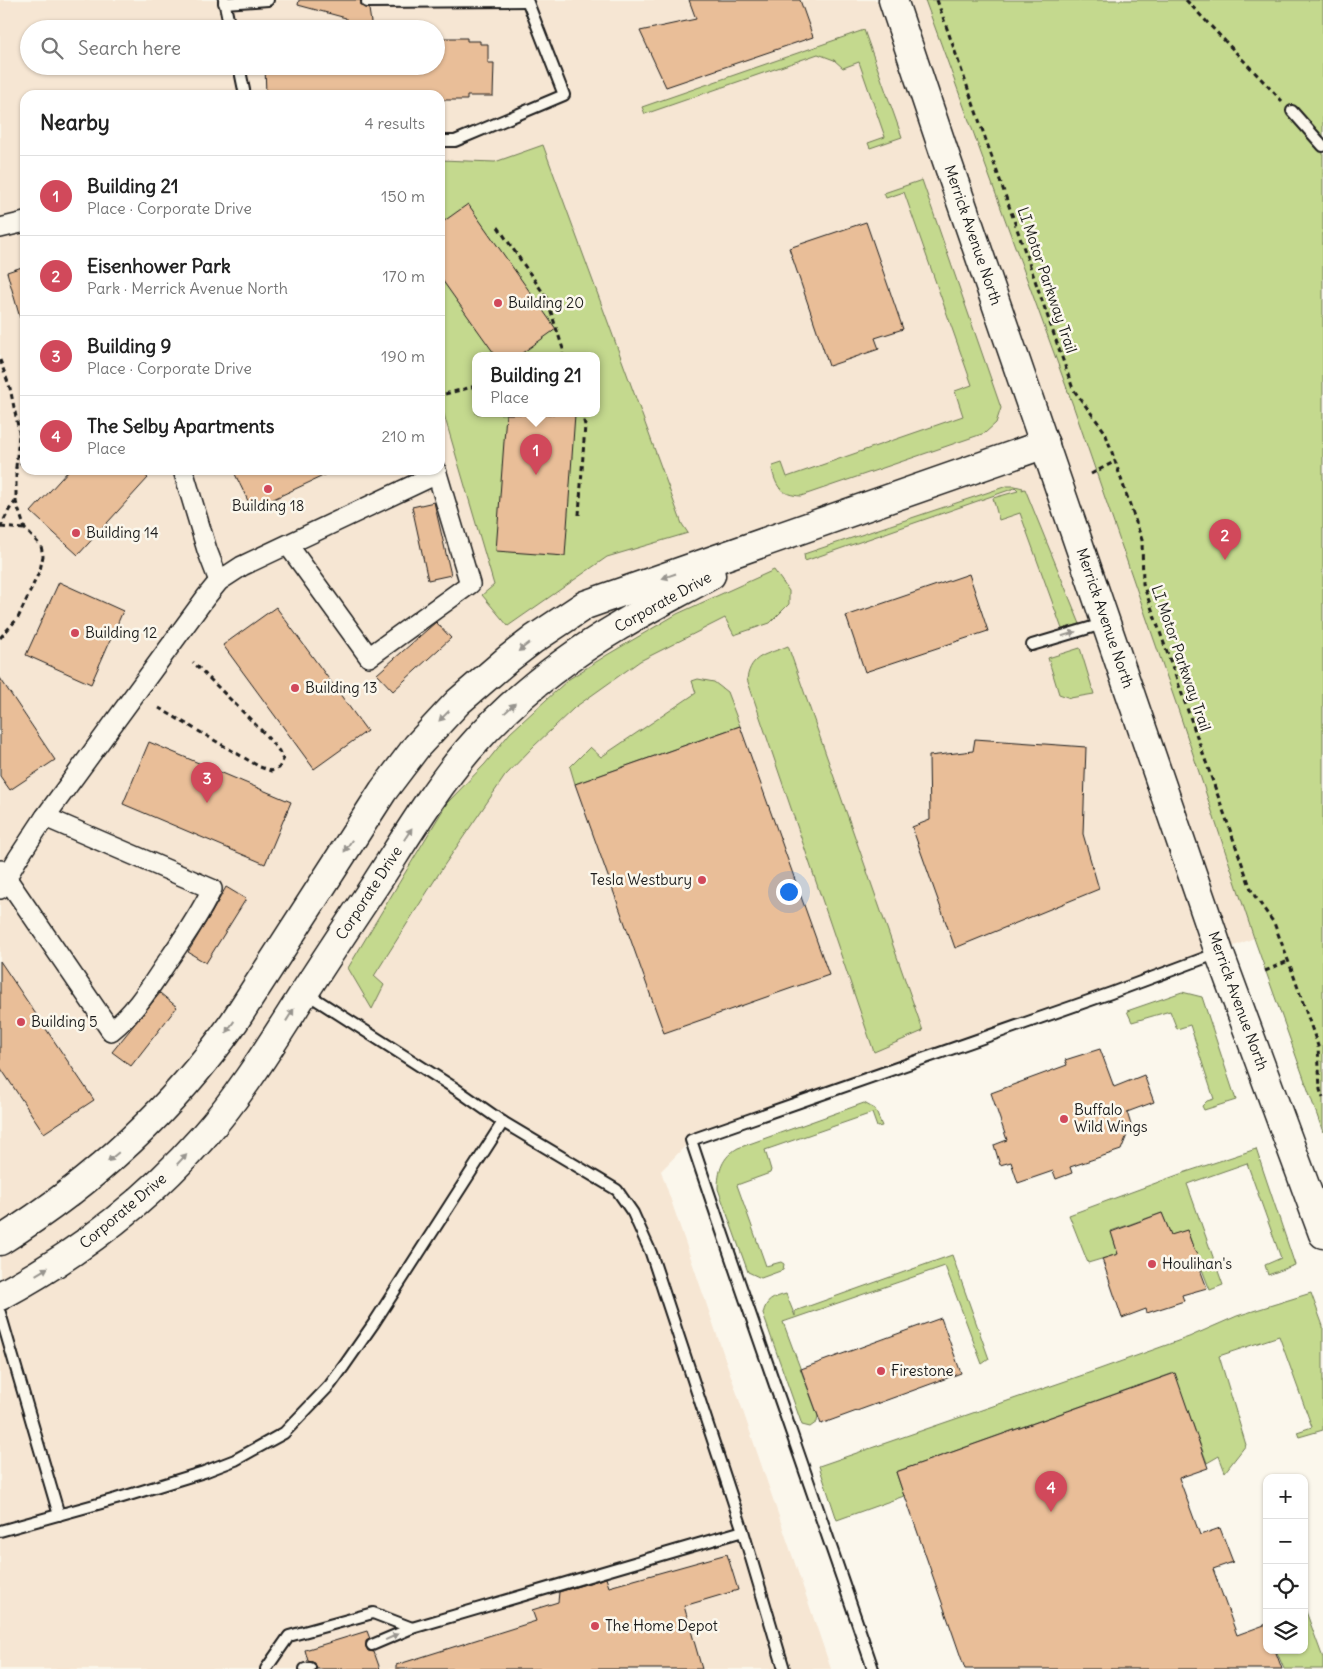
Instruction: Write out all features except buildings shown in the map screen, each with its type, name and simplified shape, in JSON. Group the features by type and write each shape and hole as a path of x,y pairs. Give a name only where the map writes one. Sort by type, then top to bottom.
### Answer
{"main road":[{"name":"Merrick Avenue North","path":"893,0 1219,952 1323,1234"},
{"name":"Corporate Drive","path":"0,1241 94,1173 149,1125 214,1050 253,994 399,768 438,722 534,639 585,605 1045,444"},
{"name":"Corporate Drive","path":"0,1296 64,1258 96,1236 152,1189 208,1131 244,1085 431,799 470,749 491,726 565,662 620,625 781,537"},
{"path":"253,994 282,985 297,987 305,992"}],"street":[{"path":"0,228 20,223"},
{"path":"184,475 207,550 219,581"},
{"path":"45,817 212,889 195,920 139,1004 122,1023 111,1031 2,879 45,817 219,581 242,566 431,475"},
{"path":"288,545 369,657 470,584 438,475"}],"lane":[{"path":"228,20 224,2 268,0"},
{"path":"367,2 395,0 527,0 564,95 455,141 445,141"},
{"path":"241,75 244,90"},
{"path":"1292,111 1323,146"},
{"path":"1032,646 1106,623"},
{"path":"873,1669 744,1299 691,1140 1219,952"},
{"path":"305,992 503,1122 617,1190 634,1213 651,1252 743,1531 784,1669"},
{"path":"0,1530 172,1483 235,1460 284,1433 330,1386 374,1323 503,1122"},
{"path":"0,1313 60,1515"},
{"path":"372,1646 412,1628 743,1531"},
{"path":"266,1669 289,1636 373,1613 412,1628"}],"path":[{"name":"LI Motor Parkway Trail","path":"937,0 1073,389 1105,432 1142,540 1143,584 1146,593 1252,892 1274,923 1318,1046 1320,1090 1323,1098"},
{"path":"1186,0 1292,111"},
{"path":"498,227 546,297 564,352"},
{"path":"0,360 10,388 20,436 16,467 16,502 25,529 41,546 43,556 40,570 18,618 0,638"},
{"path":"445,394 472,387"},
{"path":"579,515 585,425 583,417"},
{"path":"1091,474 1114,462"},
{"path":"16,467 20,464"},
{"path":"16,502 9,510 0,528 25,529"},
{"path":"159,708 260,766 271,771 279,768 283,760 279,751 262,731 193,662"},
{"path":"1265,971 1288,961"}],"shaded area":[{"path":"0,0 925,0 1074,408 1179,712 1254,938 691,1140 661,1171 831,1669 0,1669"}],"green space":[{"path":"925,0 1323,0 1323,1132 1254,938 1179,712 1074,408"},
{"path":"864,30 902,137 870,148 868,143 885,137 859,62 843,68 834,60 818,54 645,114 642,107"},
{"path":"543,145 682,524 688,533 607,557 508,626 482,595 494,585 445,418 445,160 495,162"},
{"path":"922,180 1001,408 996,423 985,433 801,496 784,492 775,481 773,466 782,463 787,477 963,416 955,391 972,385 904,192 886,198 884,193"},
{"path":"1007,486 1025,489 1080,624 1062,629 1020,513 999,520 993,498 1018,491 1015,488 805,561 804,554"},
{"path":"774,570 789,591 789,604 770,623 734,635 725,618 640,661 574,708 505,776 443,867 374,976 384,985 372,1009 348,968 447,803 485,764 510,733 569,679 607,655 677,614"},
{"path":"788,646 923,1031 874,1052 747,679 749,671 756,660 761,656"},
{"path":"1080,648 1094,694 1070,698 1059,694 1048,658"},
{"path":"698,679 714,682 727,692 740,726 575,784 570,767 590,747 601,757 696,693 692,681"},
{"path":"1182,992 1202,997 1236,1100 1204,1110 1202,1106 1207,1101 1214,1099 1190,1025 1177,1029 1170,1011 1132,1022 1127,1011"},
{"path":"864,1103 875,1109 882,1126 877,1127 872,1113 765,1150 771,1170 770,1173 737,1185 766,1266 781,1262 784,1264 783,1270 761,1278 748,1272 718,1189 720,1170 725,1160 738,1148"},
{"path":"1256,1149 1295,1265 1268,1275 1265,1265 1281,1258 1247,1163 1187,1184 1223,1285 1210,1290 1187,1231 1171,1235 1162,1213 1111,1231 1118,1254 1088,1263 1069,1215 1183,1173"},
{"path":"952,1255 989,1359 982,1364 945,1266 783,1322 818,1416 817,1422 810,1427 802,1425 763,1314 768,1303 773,1298 786,1294 795,1316 795,1311"},
{"path":"1311,1293 1323,1326 1323,1430 1299,1437 1297,1432 1312,1427 1279,1336 1219,1356 1246,1445 1225,1472 1219,1456 1207,1463 1174,1373 896,1472 904,1496 837,1520 819,1466 1189,1337 1237,1316"},
{"path":"1308,1617 1323,1658 1323,1669 1284,1669 1278,1654 1308,1654"}],"place":[{"name":"Building 20","path":"498,303"},
{"name":"Building 21","path":"536,475"},
{"name":"Building 18","path":"268,489"},
{"name":"Building 14","path":"76,533"},
{"name":"Eisenhower Park","path":"1225,560"},
{"name":"Building 12","path":"75,633"},
{"name":"Building 13","path":"295,688"},
{"name":"Building 9","path":"207,803"},
{"name":"Tesla Westbury","path":"702,880"},
{"name":"Building 5","path":"21,1022"},
{"name":"Buffalo Wild Wings","path":"1064,1119"},
{"name":"Houlihan's","path":"1152,1264"},
{"name":"Firestone","path":"881,1371"},
{"name":"The Selby Apartments","path":"1051,1512"},
{"name":"The Home Depot","path":"595,1626"}]}
